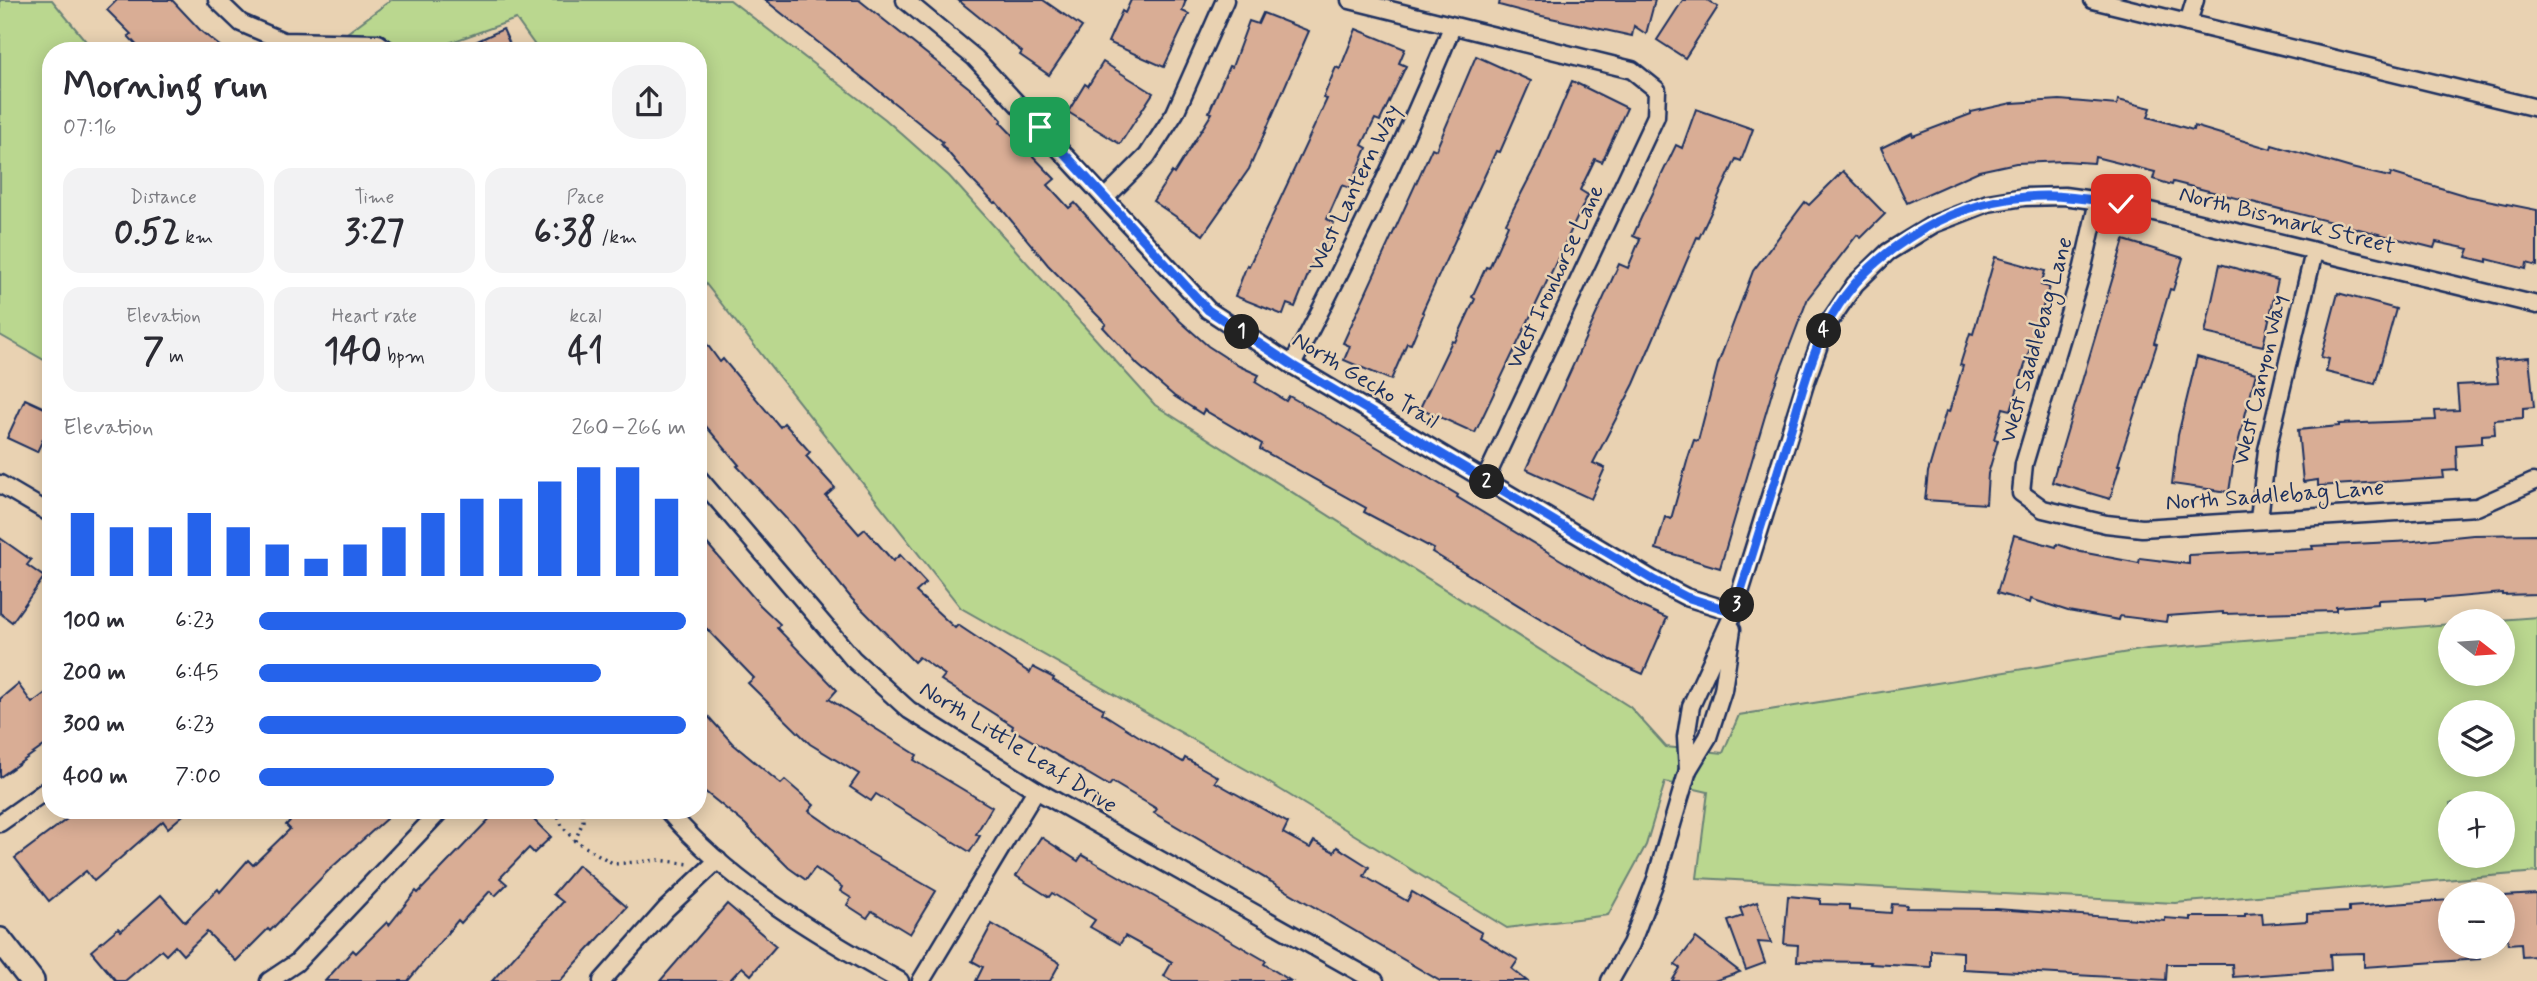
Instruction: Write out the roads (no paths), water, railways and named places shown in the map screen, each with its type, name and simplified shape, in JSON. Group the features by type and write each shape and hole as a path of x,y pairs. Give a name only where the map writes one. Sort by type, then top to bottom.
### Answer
{"street":[{"path":"217,0 241,23 283,41 330,42"},
{"name":"North Gecko Trail","path":"905,0 975,58 1208,310 1292,365 1655,581 1686,597 1734,612"},
{"path":"1106,197 1147,156 1175,113 1226,0"},
{"path":"1350,0 1452,27"},
{"path":"2093,0 2537,108"},
{"path":"2188,23 2195,0"},
{"name":"West Ironhorse Lane","path":"1452,27 1632,70 1657,90 1656,116 1485,481"},
{"name":"West Lantern Way","path":"1292,365 1350,255 1428,86 1452,27"},
{"name":"North Bismark Street","path":"1734,612 1825,328 1855,284 1888,252 1934,224 1988,203 2024,197 2064,196 2098,201 2537,305"},
{"name":"West Saddlebag Lane","path":"2021,493 2024,464 2084,267 2098,201"},
{"name":"West Canyon Way","path":"2259,519 2267,450 2314,252"},
{"name":"North Saddlebag Lane","path":"2021,493 2043,509 2142,528 2477,507 2533,482"},
{"path":"0,484 42,509"},
{"name":"North Little Leaf Drive","path":"707,488 853,659 909,709 1035,790 1376,981"},
{"path":"1688,769 1686,737 1691,706 1734,612"},
{"path":"1610,981 1631,944 1656,879 1688,769 1708,737 1723,690 1734,612"},
{"path":"1691,706 1715,716"},
{"path":"921,981 1035,790"},
{"path":"0,823 42,793"},
{"path":"269,981 296,963 432,819"},
{"path":"676,819 718,860 771,904 823,938 900,981"},
{"path":"602,981 666,909 718,860"},
{"path":"0,940 32,981"}]}
